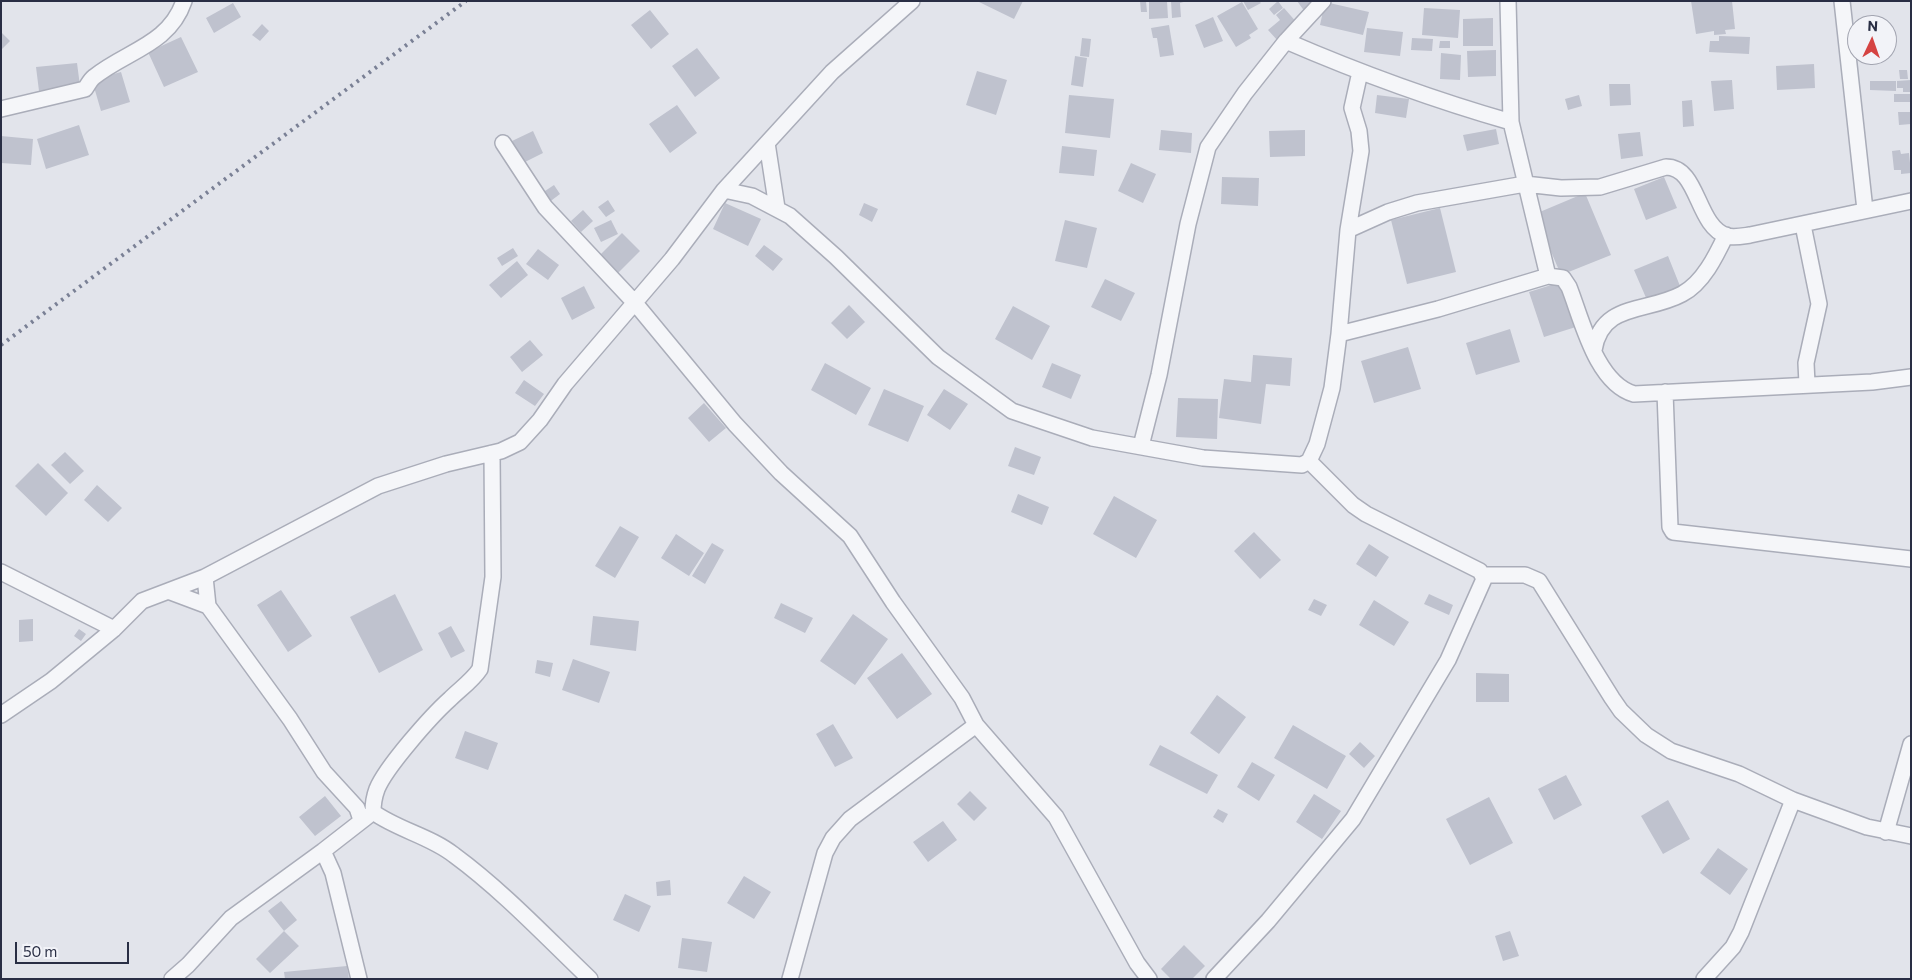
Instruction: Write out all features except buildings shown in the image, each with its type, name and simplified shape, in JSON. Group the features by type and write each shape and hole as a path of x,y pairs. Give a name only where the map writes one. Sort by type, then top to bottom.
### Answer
{"street":[{"path":"1,110 84,89 92,78 155,41 179,16 184,1"},
{"path":"1,715 50,681 114,629 142,601 205,577 378,486 446,464 492,453 520,442 540,420 565,384 672,259 724,190 832,72 912,1"},
{"path":"1141,446 1159,375 1188,224 1208,147 1245,93 1286,41 1323,1"},
{"path":"1508,1 1511,122 1548,276"},
{"path":"1842,1 1865,210"},
{"path":"1286,41 1360,72 1447,104 1511,122"},
{"path":"724,190 752,196 790,216 836,257 938,357 1001,404 1025,417 1092,438 1203,458 1302,465 1309,461 1317,444 1332,388 1339,334 1348,230 1361,151 1359,131 1352,108 1360,72"},
{"path":"503,143 545,207 635,303 735,424 781,473 850,536 893,602 962,698 976,725 1056,817 1148,979"},
{"path":"767,144 777,208"},
{"path":"1348,230 1388,212 1417,203 1525,184 1561,188 1600,187 1666,167 1673,167 1684,174 1711,224 1726,236 1750,235 1803,225 1911,201"},
{"path":"1803,225 1819,304 1806,363 1807,384"},
{"path":"1594,350 1596,336 1607,321 1614,316 1676,296 1697,282 1726,236"},
{"path":"1339,334 1438,309 1548,276 1563,278 1569,286 1602,369 1622,391 1634,394 1872,382 1911,377"},
{"path":"1665,392 1670,527 1673,532 1911,559"},
{"path":"172,979 188,965 230,918 323,851 367,816 377,788 387,772 448,700 474,678 480,669 493,569 492,453"},
{"path":"1309,461 1353,505 1366,514 1484,574 1525,575 1539,581 1612,698 1621,711 1646,736 1671,751 1739,774 1793,800 1867,827 1911,836"},
{"path":"1,572 114,629"},
{"path":"1214,979 1268,921 1353,819 1448,660 1484,574"},
{"path":"205,577 208,606 290,719 324,772 357,808 367,816 384,820 453,853 490,884 590,979"},
{"path":"168,591 208,606"},
{"path":"790,979 817,876 833,838 850,819 976,725"},
{"path":"1886,832 1911,744"},
{"path":"1704,979 1733,948 1742,932 1793,800"},
{"path":"323,851 333,873 359,979"}],"railway":[{"path":"1,345 466,1"}]}
